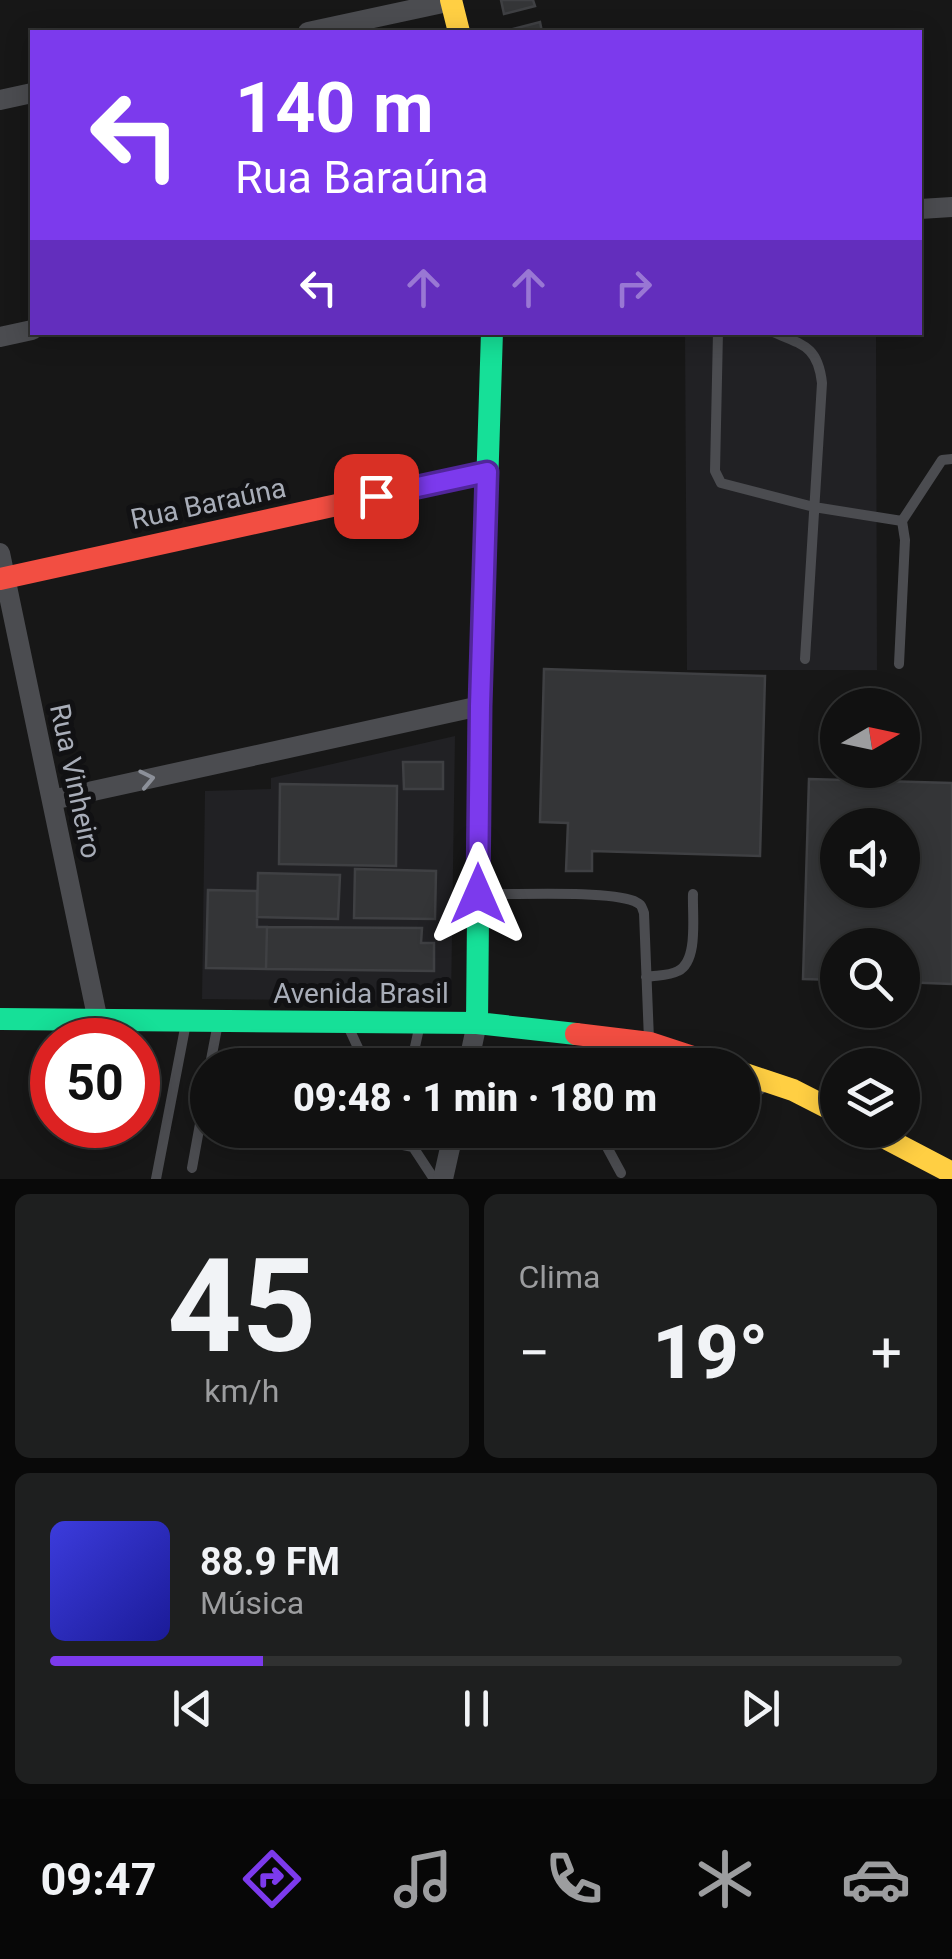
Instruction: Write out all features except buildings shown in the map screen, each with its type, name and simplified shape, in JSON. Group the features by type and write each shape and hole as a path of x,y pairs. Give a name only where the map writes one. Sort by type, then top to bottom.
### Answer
{"main road":[{"path":"451,0 458,30"},
{"path":"478,1023 480,706 492,335"},
{"name":"Rua Baraúna","path":"3,578 487,472"},
{"name":"Avenida Brasil","path":"0,1019 30,1020"},
{"name":"Avenida Brasil","path":"160,1022 478,1023 665,1048"},
{"path":"760,1079 820,1104"},
{"path":"904,1148 952,1173"}],"street":[{"path":"317,30 451,0"},
{"path":"0,100 30,93"},
{"path":"922,209 952,207"},
{"path":"0,337 30,330"},
{"name":"Rua Vinheiro","path":"0,553 97,1018"},
{"path":"52,800 480,706"},
{"path":"472,1048 478,1023"},
{"path":"443,1179 450,1148"}],"lane":[{"path":"718,335 715,471 722,482 814,507 902,521"},
{"path":"780,335 805,346 820,361 822,383 805,659"},
{"path":"899,664 902,521 942,460 952,459"},
{"path":"478,894 598,896 632,900 640,905 644,913 650,1043"},
{"path":"646,976 674,974 684,968 690,954 692,894"},
{"path":"156,1179 187,1022"},
{"path":"213,1048 218,1022"},
{"path":"346,1023 358,1048"},
{"path":"415,1048 420,1023"},
{"path":"760,1091 770,1082"},
{"path":"192,1168 196,1148"},
{"path":"412,1148 434,1179"},
{"path":"607,1148 620,1173"}],"shaded area":[{"path":"685,335 876,335 877,670 687,670"},
{"path":"455,736 451,1001 202,999 205,791 271,789 271,778"}],"traffic: fast":[{"path":"477,1023 480,706 492,335"},
{"path":"0,1019 477,1023 576,1034"}],"traffic: slow":[{"path":"451,0 458,30"},
{"path":"760,1079 820,1104"},
{"path":"904,1148 952,1173"}],"traffic: jam":[{"path":"0,579 487,472"},
{"path":"576,1034 665,1048"}],"route":[{"path":"376,496 487,472 478,894"}]}
